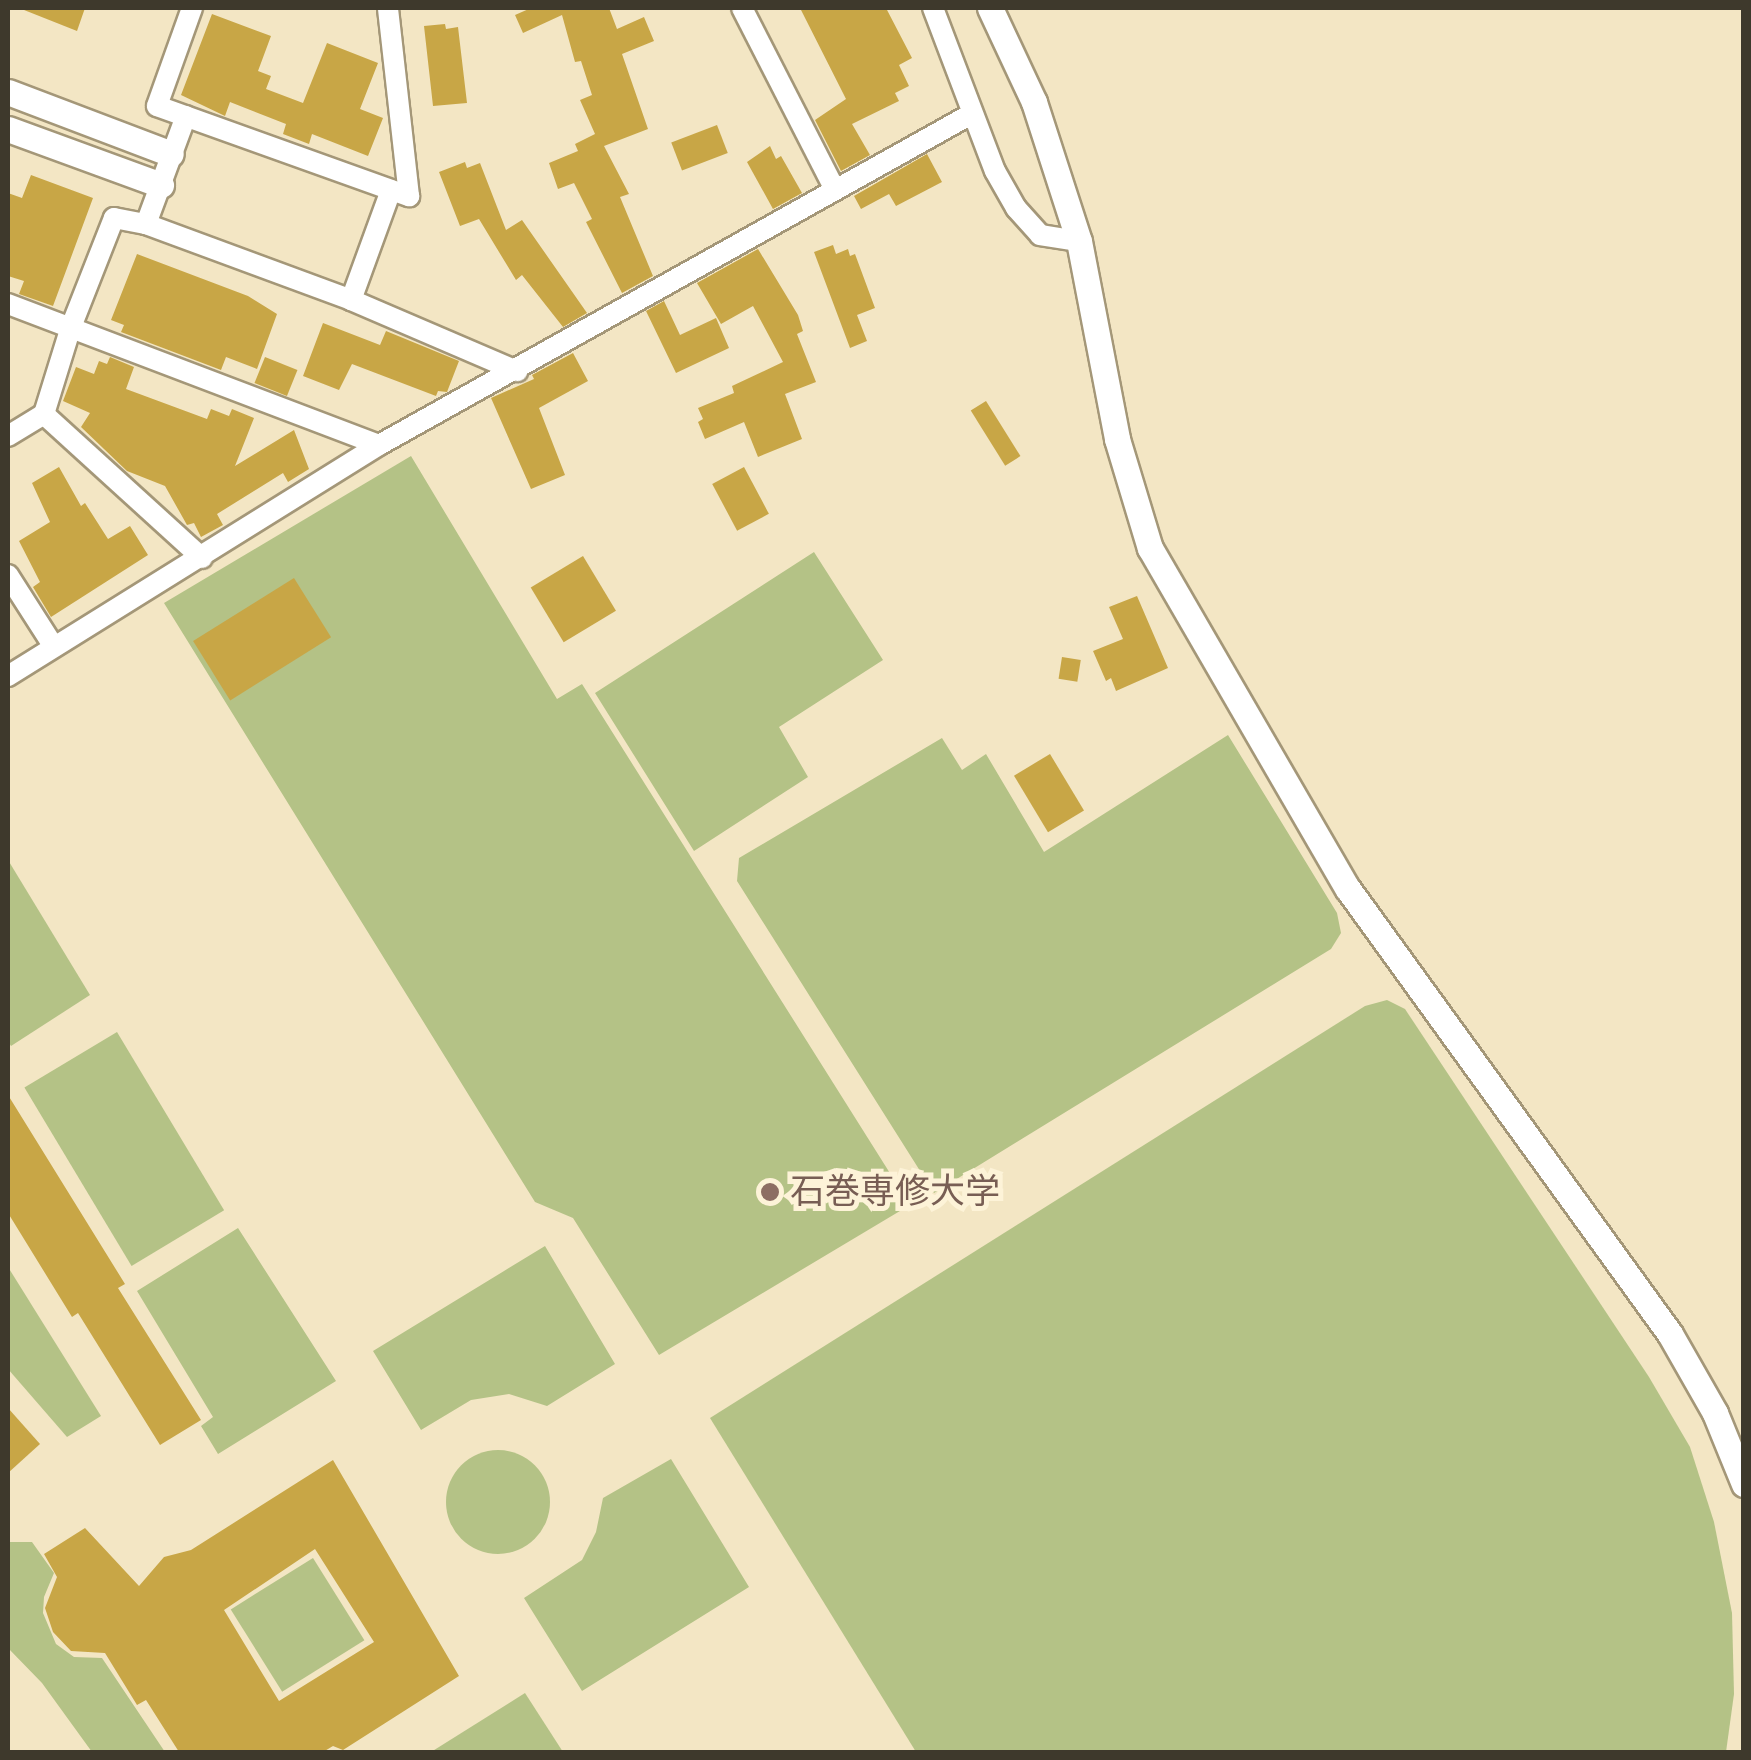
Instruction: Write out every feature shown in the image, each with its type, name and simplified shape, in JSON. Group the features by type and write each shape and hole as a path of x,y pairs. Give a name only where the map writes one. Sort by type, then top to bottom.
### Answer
{"street":[{"path":"192,8 158,106 409,196 384,8"},
{"path":"742,8 835,190"},
{"path":"933,8 996,171 1029,228 1040,235 1079,241"},
{"path":"990,8 1034,102 1079,241 1116,439 1150,548 1348,889 1670,1334 1715,1413 1744,1484"},
{"path":"8,92 172,154"},
{"path":"8,676 379,445 974,113"},
{"path":"146,224 186,116"},
{"path":"8,129 161,185"},
{"path":"351,300 391,190"},
{"path":"8,436 44,414 71,327 114,218 146,224 351,300 517,371"},
{"path":"8,304 379,445"},
{"path":"44,414 202,558"},
{"path":"8,575 54,647"}],"green space":[{"path":"411,456 557,699 582,684 910,1205 659,1355 573,1218 535,1202 164,603"},
{"path":"814,552 883,660 779,727 808,777 694,851 595,693"},
{"path":"1228,735 1337,913 1341,933 1331,949 934,1193 737,881 739,858 942,738 962,770 986,754 1044,852"},
{"path":"8,860 90,995 11,1046 8,1041"},
{"path":"1387,1000 1405,1009 1649,1377 1690,1447 1714,1522 1732,1613 1734,1694 1726,1752 916,1752 710,1418 1365,1006"},
{"path":"117,1032 224,1210 132,1266 24,1088"},
{"path":"238,1228 336,1381 218,1454 201,1426 213,1417 137,1291"},
{"path":"545,1246 615,1364 547,1406 509,1394 471,1400 421,1430 373,1351"},
{"path":"8,1267 101,1416 67,1437 8,1369"},
{"path":"498,1450 518,1454 535,1465 546,1482 550,1502 546,1522 535,1539 518,1550 498,1554 478,1550 461,1539 450,1522 446,1502 450,1482 461,1465 478,1454"},
{"path":"671,1459 749,1587 582,1691 524,1598 582,1560 596,1532 603,1498"},
{"path":"8,1542 32,1542 54,1573 44,1597 43,1613 56,1644 74,1657 102,1658 165,1752 92,1752 42,1683 8,1648"},
{"path":"313,1558 364,1640 282,1692 231,1609"},
{"path":"525,1693 563,1752 431,1752"}],"building":[{"path":"19,8 85,8 77,31"},
{"path":"531,8 609,8 617,29 644,17 654,41 622,54 648,129 604,146 629,194 620,197 653,276 622,293 586,222 592,219 574,183 558,189 549,163 578,151 575,144 595,134 580,100 592,95 581,61 575,62 562,15 523,33 515,15"},
{"path":"800,8 886,8 912,58 899,65 909,86 895,93 899,101 852,124 870,155 841,171 815,120 846,99"},
{"path":"212,14 271,36 258,71 271,76 266,89 303,103 327,43 378,63 360,109 383,118 368,156 312,134 309,144 283,134 286,124 230,102 225,116 181,95"},
{"path":"445,24 446,29 458,27 467,103 433,106 424,26"},
{"path":"717,125 728,153 682,171 671,143"},
{"path":"770,146 776,159 781,156 802,193 773,209 747,162"},
{"path":"927,154 942,182 896,206 889,194 861,209 854,196"},
{"path":"465,162 467,168 480,163 506,230 522,220 587,313 563,327 522,275 516,280 479,219 460,226 439,172"},
{"path":"31,175 93,198 53,306 19,294 24,281 8,276 8,193 22,198"},
{"path":"833,245 836,254 848,249 850,256 855,254 875,308 857,315 867,341 850,348 814,252"},
{"path":"758,249 798,315 803,331 797,334 816,382 785,394 802,439 758,457 744,422 705,439 698,422 703,419 698,408 734,393 732,386 783,362 753,306 721,324 697,283"},
{"path":"137,254 248,296 277,314 257,369 226,357 221,370 121,332 124,325 111,320"},
{"path":"664,301 680,335 716,318 729,348 676,373 646,311"},
{"path":"323,323 380,345 386,331 459,361 447,392 438,391 436,396 352,364 339,390 303,376"},
{"path":"573,353 588,381 539,408 565,475 531,489 491,398 534,379 532,375"},
{"path":"110,357 134,367 126,389 207,419 211,409 229,416 232,409 254,418 235,466 294,430 309,469 288,482 283,473 217,514 223,525 201,537 194,523 187,525 165,486 127,471 81,427 90,413 63,401 76,367 94,374 99,361 107,364"},
{"path":"265,357 297,370 287,396 255,383"},
{"path":"986,401 1020,456 1005,466 971,411"},
{"path":"59,467 81,506 85,503 108,539 130,526 148,555 51,617 33,587 40,582 19,541 50,522 32,483"},
{"path":"744,467 769,514 737,531 712,484"},
{"path":"583,556 616,611 564,642 531,587"},
{"path":"294,578 331,637 230,700 193,641"},
{"path":"1137,596 1168,668 1116,691 1111,678 1106,681 1093,651 1123,639 1109,607"},
{"path":"1062,657 1081,660 1077,682 1059,679"},
{"path":"1050,754 1084,811 1048,832 1014,776"},
{"path":"8,1095 125,1284 118,1288 201,1420 160,1445 78,1313 72,1317 8,1213"},
{"path":"8,1408 40,1444 8,1473"},
{"path":"333,1460 459,1676 343,1750 333,1746 323,1752 179,1752 146,1700 137,1705 105,1653 71,1651 53,1632 45,1608 57,1577 44,1554 85,1528 139,1586 164,1557 191,1550","holes":["315,1549 374,1642 279,1701 224,1610"]}],"place":[{"name":"石巻専修大学","path":"770,1192"}]}
